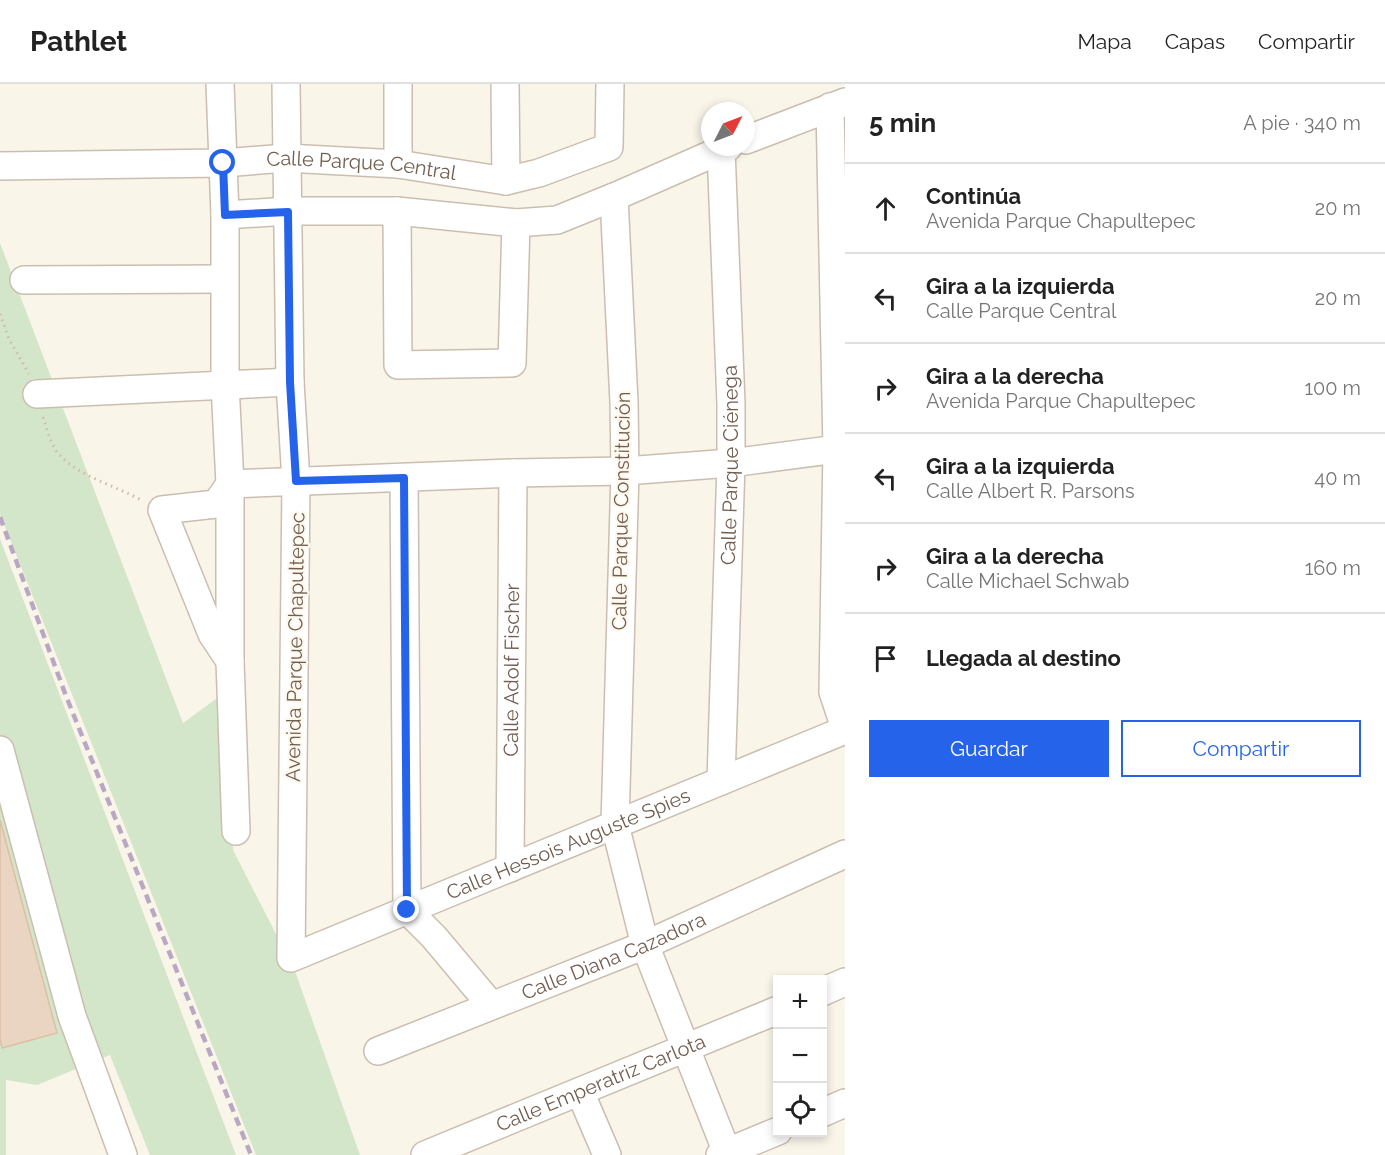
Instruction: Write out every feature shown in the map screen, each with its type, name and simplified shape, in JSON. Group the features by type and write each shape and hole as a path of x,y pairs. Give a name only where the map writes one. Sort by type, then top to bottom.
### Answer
{"street":[{"path":"220,84 225,215 225,384 230,484 230,661 236,831"},
{"name":"Avenida Parque Chapultepec","path":"286,84 290,382 296,481 291,957"},
{"path":"398,84 398,164"},
{"path":"505,84 506,181"},
{"name":"Calle Parque Central","path":"0,166 223,163 286,158 398,164 506,181 539,173 609,147 610,84"},
{"path":"838,105 841,449 833,692 844,725"},
{"name":"Calle Parque Central","path":"755,136 838,105"},
{"name":"Calle Parque Central","path":"225,215 397,211 516,223 557,220 707,156"},
{"name":"Calle Parque Ciénega","path":"721,781 731,463 732,156"},
{"name":"Calle Parque Constitución","path":"614,197 625,471 615,825 645,945 725,1154"},
{"path":"397,211 398,365 512,363 516,223"},
{"path":"24,280 224,279"},
{"path":"37,394 290,382"},
{"path":"230,484 625,471 731,463 841,449"},
{"name":"Calle Adolf Fischer","path":"510,868 513,473"},
{"path":"404,478 407,910 434,937 491,1005"},
{"path":"230,484 216,504 162,510 212,634 230,661"},
{"name":"Calle Hessois Auguste Spies","path":"291,957 721,781 844,725"},
{"path":"0,750 72,1016 123,1155"},
{"name":"Calle Diana Cazadora","path":"378,1052 645,945 845,854"},
{"path":"827,990 845,982"},
{"name":"Calle Emperatriz Carlota","path":"425,1155 773,1012"},
{"path":"580,1092 606,1155"},
{"path":"827,1111 845,1103"},
{"path":"725,1154 773,1133"}],"path":[{"path":"0,314 4,328 37,394 51,441 65,460 98,480 121,488 162,510"}],"green space":[{"path":"0,243 183,723 231,688 233,850 295,971 360,1155 256,1155 0,514"},
{"path":"0,539 236,1155 150,1155 110,1055 37,1085 6,1080 6,1155 0,1155"}],"building":[{"path":"0,820 57,1033 2,1048 0,1039"}],"railway":[{"path":"0,517 66,696 251,1155"}],"route":[{"path":"223,163 225,215 288,212 290,382 296,481 404,478 407,910"}]}
